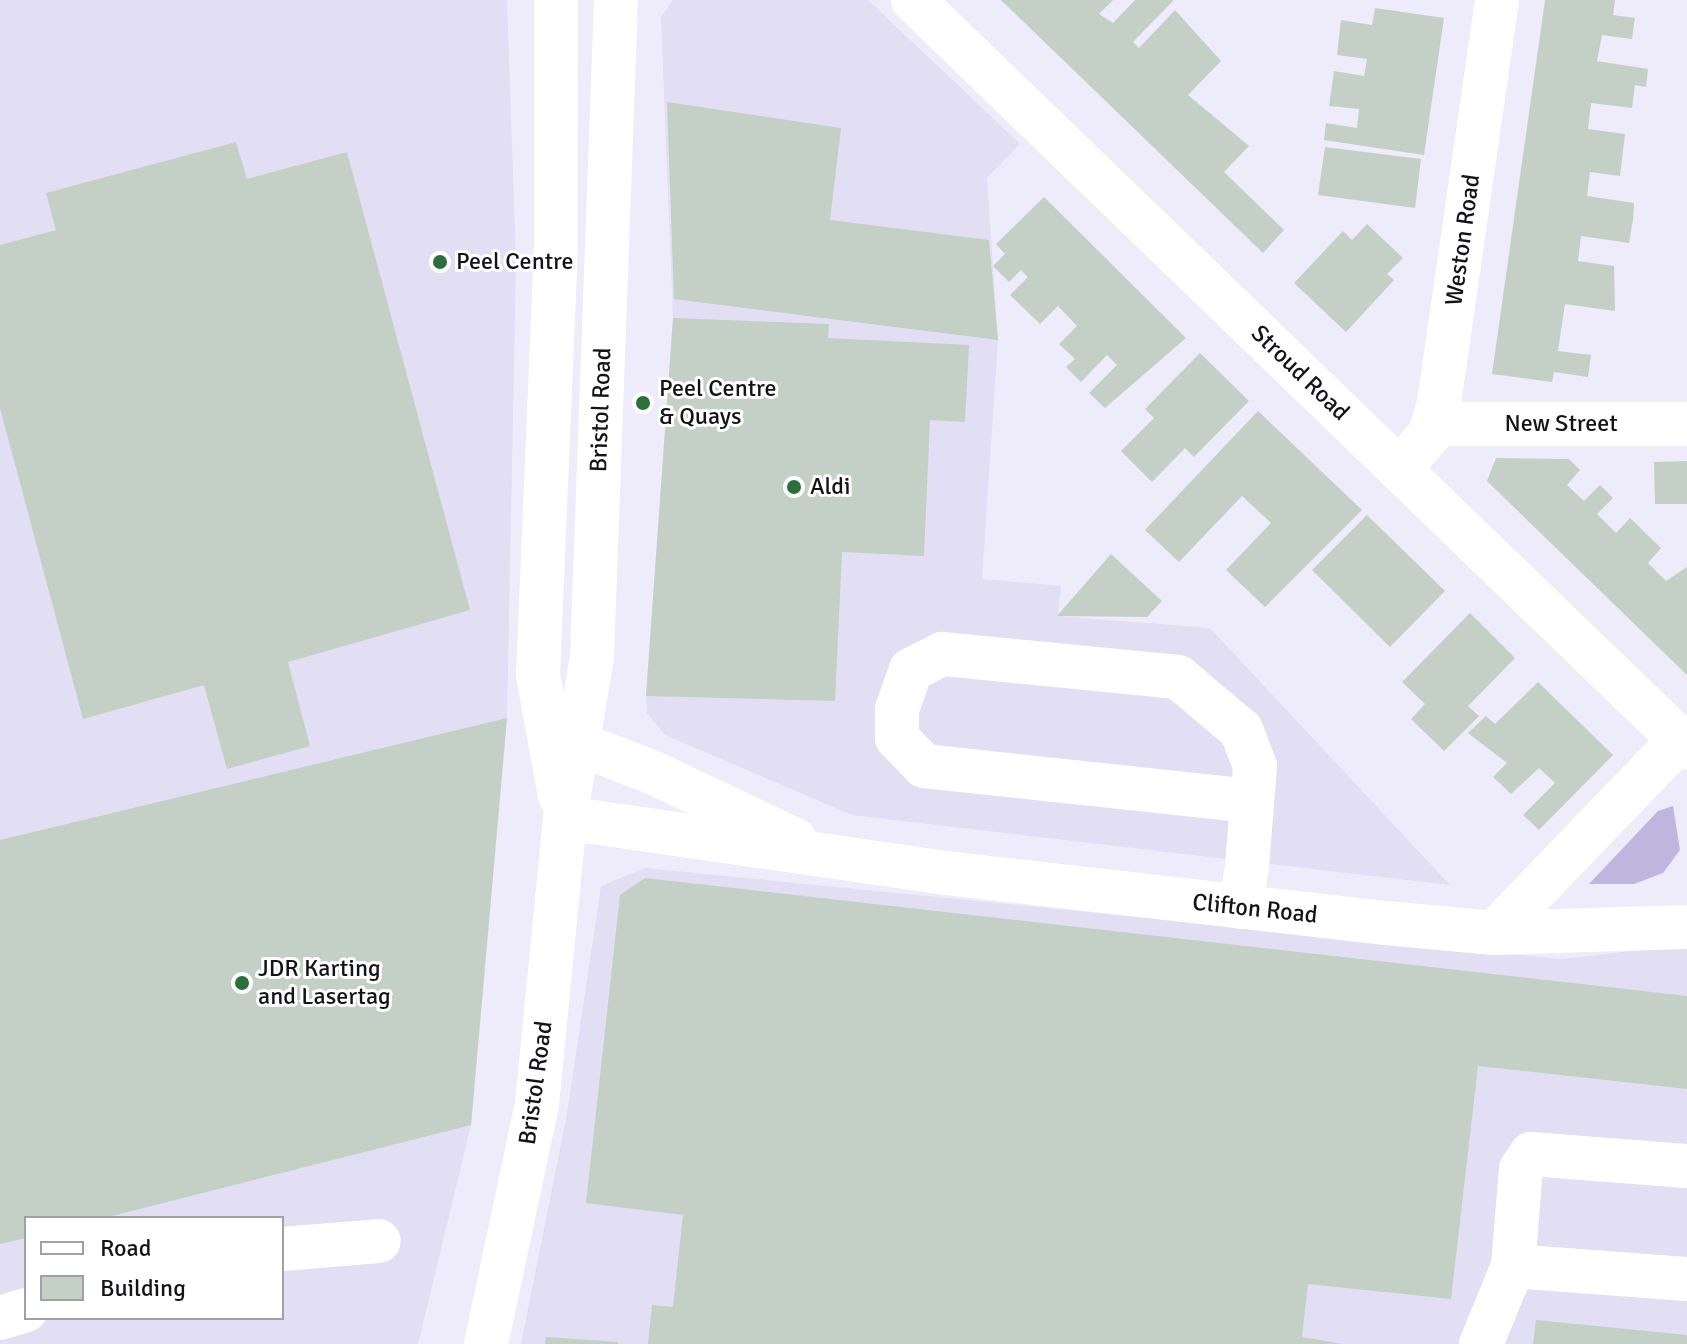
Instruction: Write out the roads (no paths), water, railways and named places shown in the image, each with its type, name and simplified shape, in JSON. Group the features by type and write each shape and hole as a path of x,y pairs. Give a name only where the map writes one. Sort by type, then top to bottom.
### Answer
{"main road":[{"name":"Bristol Road","path":"556,0 556,246 538,675 564,743"},
{"name":"Bristol Road","path":"486,1344 537,1104 565,818 564,743 592,657 616,0"},
{"name":"Stroud Road","path":"913,0 1683,744"},
{"name":"Weston Road","path":"1400,468 1434,424 1497,0"},
{"name":"New Street","path":"1434,424 1687,424"},
{"path":"1241,907 1252,801 1255,766 1241,730 1178,677 942,654 911,670 897,709 897,738 924,766 1252,801"},
{"name":"Clifton Road","path":"564,743 826,856"},
{"path":"1494,933 1683,744"},
{"name":"Clifton Road","path":"565,818 826,856 1241,907 1494,933 1687,927"},
{"path":"1481,1344 1513,1266 1521,1169 1531,1154 1687,1166"},
{"path":"284,1249 379,1241"},
{"path":"1513,1266 1687,1279"},
{"path":"0,1318 24,1311"}],"place":[{"name":"Peel Centre","path":"440,262"},
{"name":"Peel Centre & Quays","path":"643,403"},
{"name":"Aldi","path":"794,487"},
{"name":"JDR Karting and Lasertag","path":"242,983"}]}
